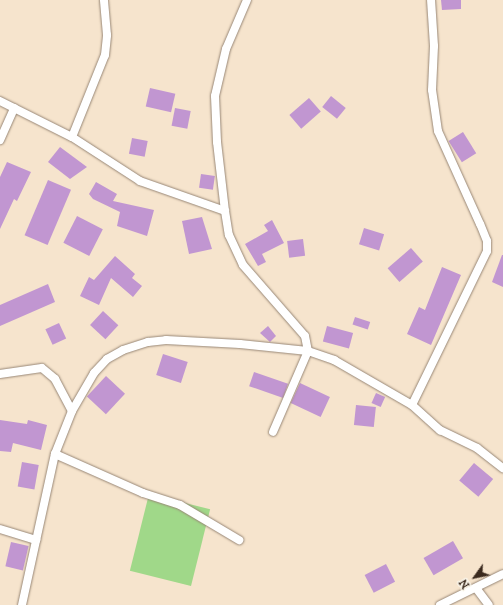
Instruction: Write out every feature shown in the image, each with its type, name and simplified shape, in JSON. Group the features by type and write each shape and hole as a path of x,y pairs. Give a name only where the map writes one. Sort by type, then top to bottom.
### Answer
{"street":[{"path":"72,137 105,55 107,35 104,0"},
{"path":"247,0 226,49 215,96 217,142 225,211 233,246 243,265 262,290 302,332 307,342 308,352 273,432"},
{"path":"412,405 487,251 487,241 438,131 432,90 434,46 431,0"},
{"path":"0,101 72,137 140,181 225,211"},
{"path":"0,140 14,108"},
{"path":"22,605 55,454 72,411 94,373 107,359 123,350 148,342 166,340 240,344 308,352 351,369 412,405 440,430 477,448 503,468"},
{"path":"0,374 42,368 55,379 72,411"},
{"path":"55,454 142,493 180,505 239,540"},
{"path":"0,529 36,540"},
{"path":"440,605 503,574"},
{"path":"476,588 489,605"}],"green space":[{"path":"149,494 210,509 191,586 130,571"}],"building":[{"path":"441,0 461,0 461,9 442,10"},
{"path":"150,88 175,94 171,112 146,107"},
{"path":"331,96 346,108 337,119 322,107"},
{"path":"309,98 321,112 301,129 289,115"},
{"path":"175,108 191,111 187,129 172,126"},
{"path":"463,132 476,153 462,162 449,141"},
{"path":"132,138 148,141 145,157 129,154"},
{"path":"60,147 87,167 70,179 48,162"},
{"path":"7,162 31,172 17,201 14,199 0,229 0,177"},
{"path":"201,174 215,176 213,190 199,188"},
{"path":"48,180 71,190 48,245 25,235"},
{"path":"96,182 117,194 113,201 154,210 147,236 117,226 120,212 93,199 89,194"},
{"path":"77,216 103,229 89,256 63,243"},
{"path":"202,217 212,249 189,254 182,221"},
{"path":"272,220 284,243 262,254 266,262 258,266 245,244 268,231 264,225"},
{"path":"364,228 384,234 379,250 359,244"},
{"path":"303,239 305,256 289,258 287,241"},
{"path":"411,248 423,262 399,282 388,268"},
{"path":"503,255 503,287 492,282"},
{"path":"115,256 135,274 132,278 142,286 133,297 111,278 99,305 80,296 89,277 94,280"},
{"path":"442,267 461,275 431,345 407,334 419,307 425,310"},
{"path":"48,284 55,302 0,326 0,305"},
{"path":"103,311 118,325 105,339 90,325"},
{"path":"355,317 370,322 368,330 353,325"},
{"path":"59,323 66,338 53,345 45,329"},
{"path":"268,326 276,336 270,342 260,333"},
{"path":"327,326 353,333 349,348 323,341"},
{"path":"163,354 188,362 181,383 156,375"},
{"path":"254,372 288,384 283,398 249,386"},
{"path":"106,376 125,394 106,414 87,396"},
{"path":"300,383 330,397 321,417 291,403"},
{"path":"376,393 385,397 381,407 372,403"},
{"path":"356,405 376,407 374,427 354,425"},
{"path":"0,420 27,424 28,420 47,425 41,450 13,443 11,452 0,451"},
{"path":"22,462 39,465 34,490 18,487"},
{"path":"474,463 493,479 478,497 459,481"},
{"path":"453,541 463,558 434,575 424,558"},
{"path":"11,542 29,546 23,570 5,566"},
{"path":"386,564 395,582 374,593 365,575"}]}
